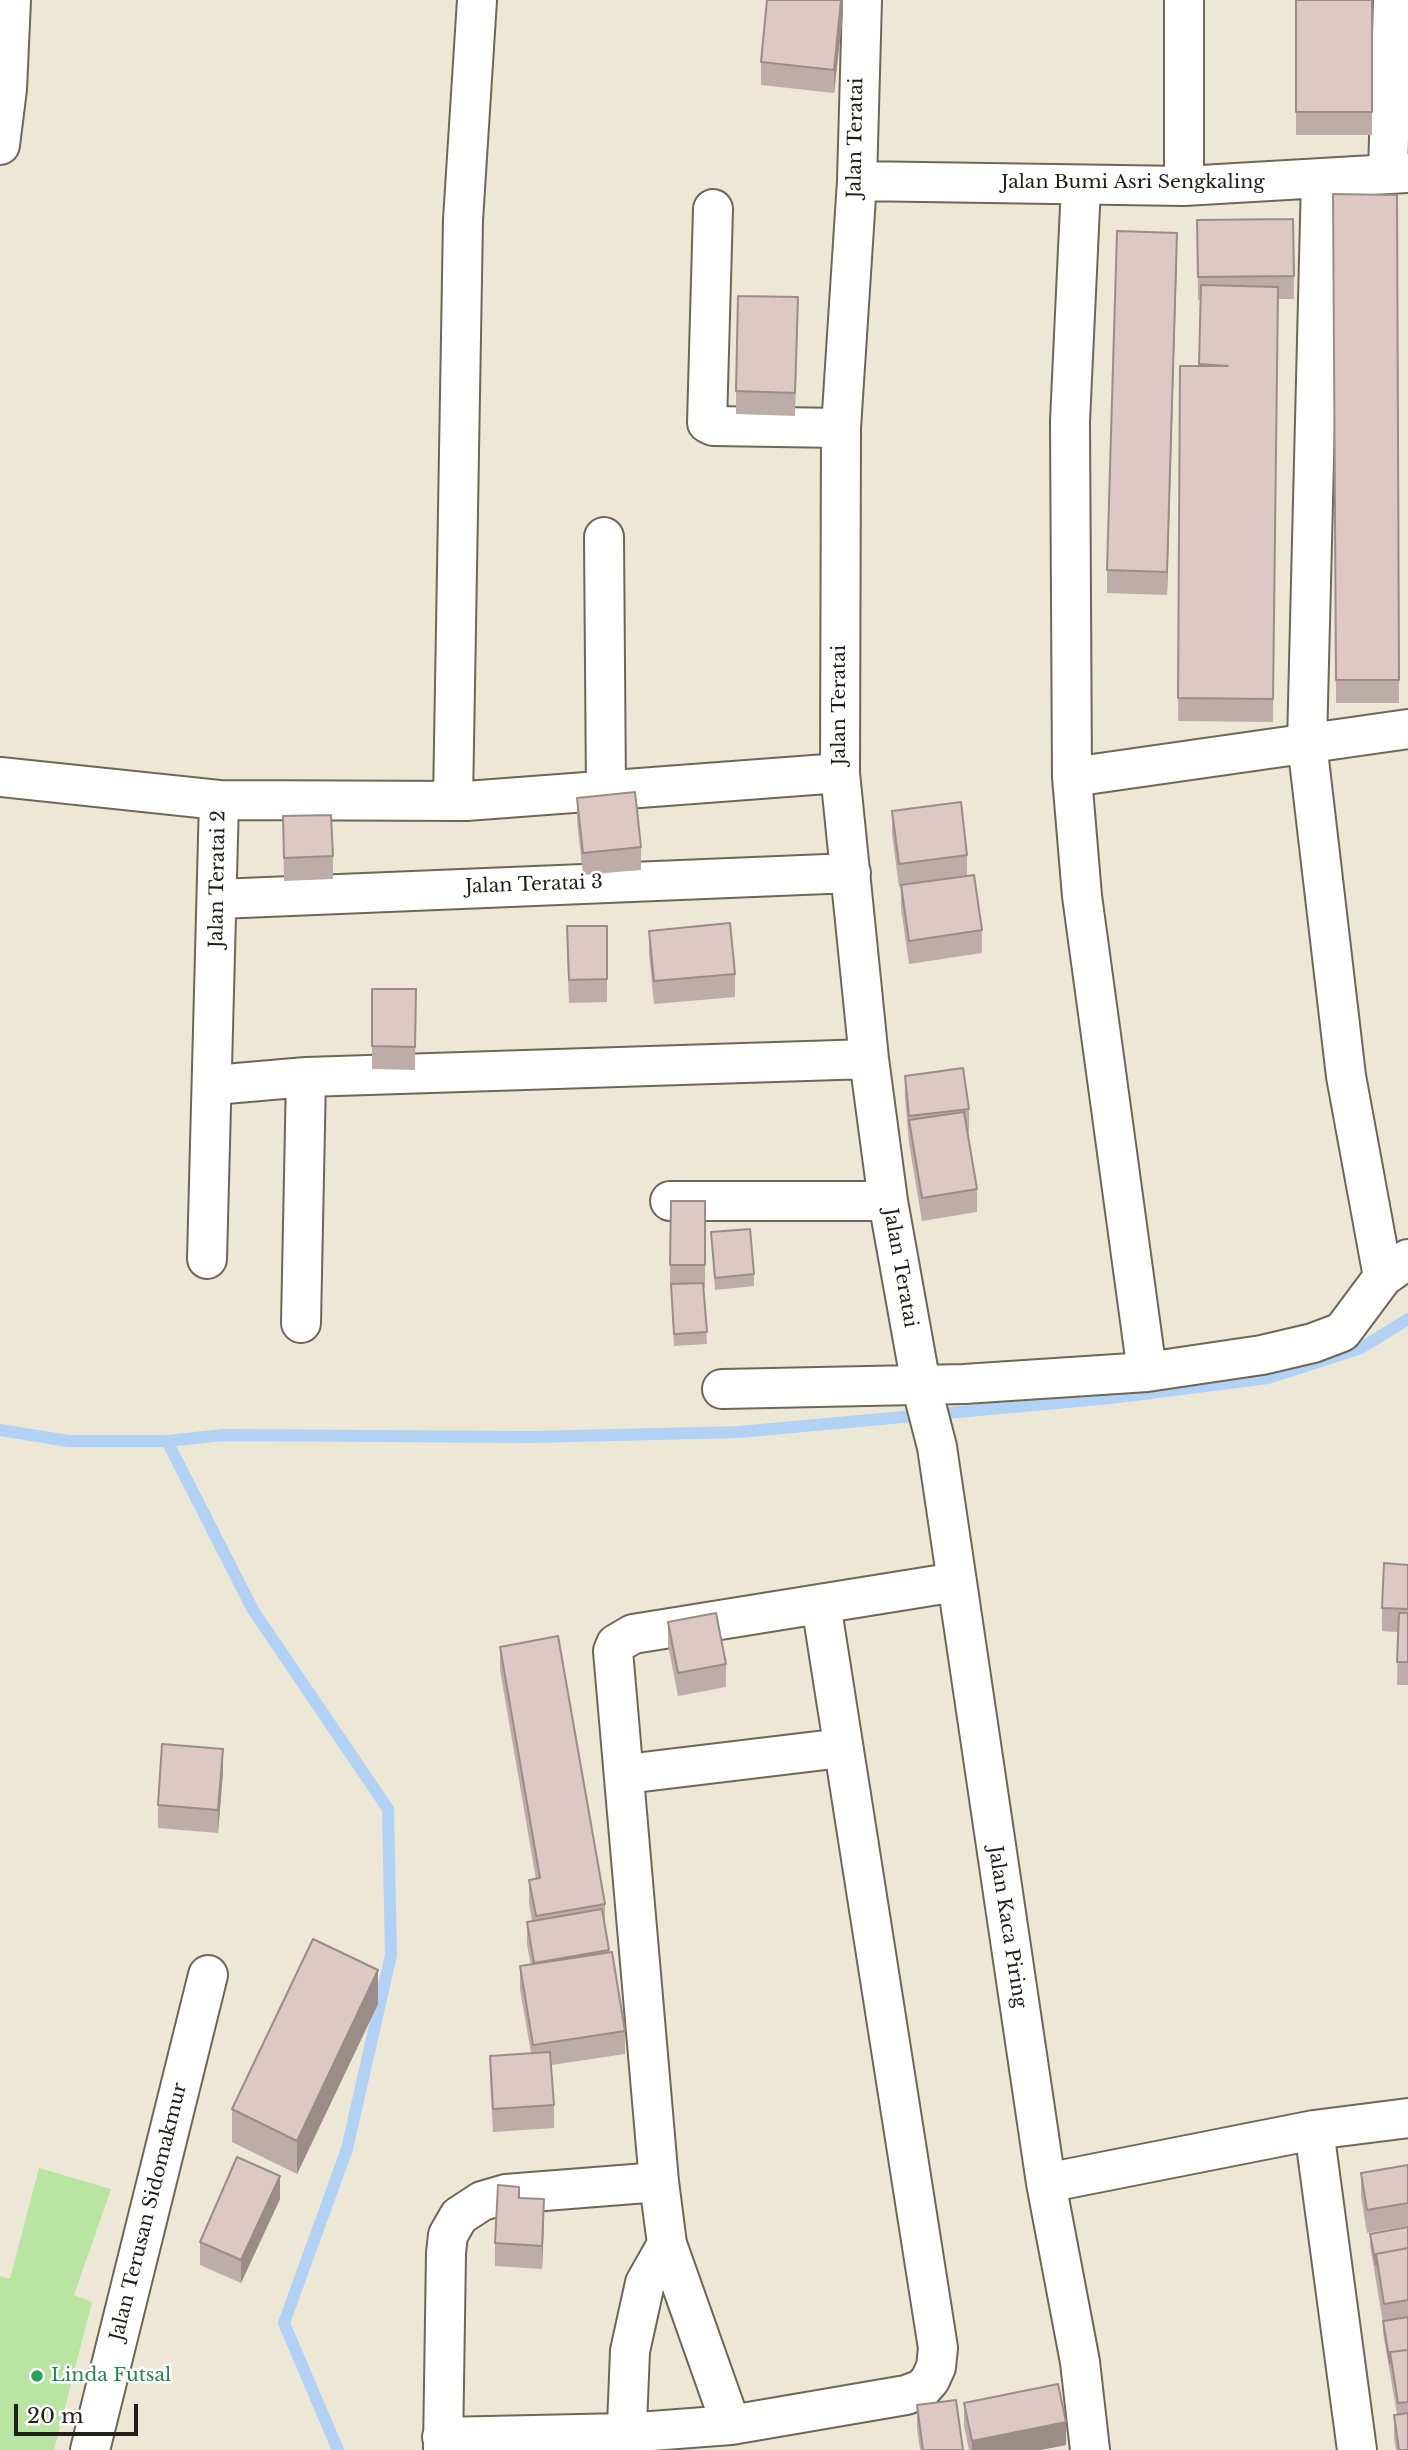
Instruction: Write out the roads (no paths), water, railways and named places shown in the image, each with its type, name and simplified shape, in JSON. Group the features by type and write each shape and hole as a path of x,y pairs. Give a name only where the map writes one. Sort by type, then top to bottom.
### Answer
{"street":[{"path":"0,145 8,89 11,0"},
{"path":"453,801 463,220 477,0"},
{"name":"Jalan Teratai","path":"862,0 857,181 841,428 840,773 869,1059 888,1201 924,1394"},
{"path":"1184,0 1184,186"},
{"path":"1394,0 1398,173"},
{"name":"Jalan Bumi Asri Sengkaling","path":"857,181 1184,186 1398,173"},
{"path":"722,1389 924,1394 1147,1372 1262,1355 1342,1332 1396,1268 1346,1076 1307,743 1321,179"},
{"path":"1081,185 1070,421 1072,777 1082,896 1147,1372"},
{"path":"713,209 707,423 713,426 841,428"},
{"path":"604,537 606,792"},
{"path":"1072,777 1408,729"},
{"name":"Jalan Teratai 2","path":"207,1259 214,1085 219,800 453,801 840,773"},
{"path":"0,777 219,800"},
{"name":"Jalan Teratai 3","path":"218,899 851,873"},
{"path":"214,1085 306,1077 869,1059"},
{"path":"301,1323 306,1077"},
{"path":"670,1201 888,1201"},
{"name":"Jalan Kaca Piring","path":"924,1394 937,1447 1046,2183 1080,2362 1090,2450"},
{"path":"731,2425 667,2244 659,2182 626,1774 611,1658 616,1644 633,1634 956,1582"},
{"path":"659,2182 506,2194 482,2201 459,2216 448,2235 446,2253 443,2444 626,2441 731,2425 906,2395 922,2389 936,2367 938,2348 821,1604"},
{"path":"626,1774 842,1748"},
{"name":"Jalan Terusan Sidomakmur","path":"90,2450 208,1975"},
{"path":"1046,2183 1314,2130 1408,2118"},
{"path":"1314,2130 1357,2450"},
{"path":"626,2441 630,2351 645,2284 667,2244"}],"waterway":[{"path":"0,1430 68,1441 167,1441 223,1435 531,1437 739,1432 1111,1398 1268,1378 1361,1348 1408,1319"},
{"path":"167,1441 253,1610 388,1809 391,1955 347,2149 284,2323 338,2450"}],"place":[{"name":"Linda Futsal","path":"37,2376"}]}
